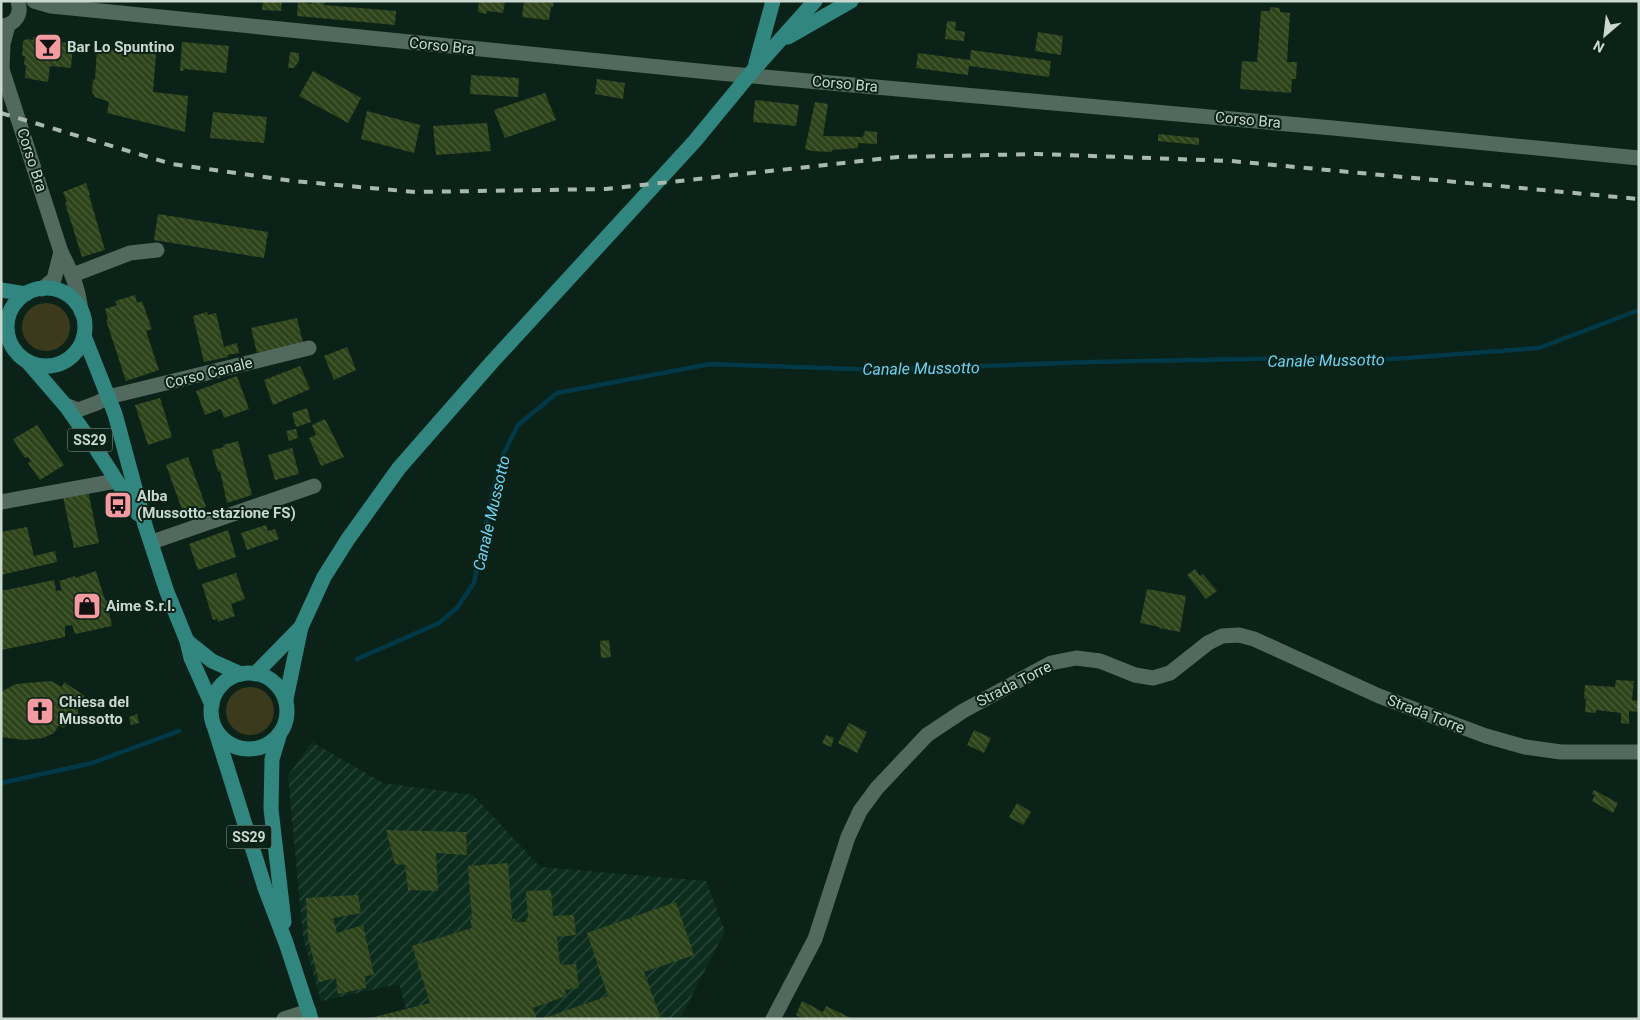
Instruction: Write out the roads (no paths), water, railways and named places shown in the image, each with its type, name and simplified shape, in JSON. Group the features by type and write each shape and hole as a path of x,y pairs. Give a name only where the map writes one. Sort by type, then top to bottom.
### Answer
{"main road":[{"path":"770,44 773,1"},
{"path":"301,627 248,674 230,678 215,694 212,705 212,717 216,729 223,739 233,746 245,749 258,748 269,744 278,736 285,725 286,699 301,627 324,577 348,539 399,468 492,362 694,142 755,68 770,44 815,1"},
{"path":"770,44 851,1"},
{"path":"1,290 26,294 42,289 54,289 74,301 81,310 85,323 84,336 80,348 61,364 37,365 17,353 6,340 11,311 26,294"},
{"name":"SS29","path":"84,336 115,414 145,525 168,592 187,641 191,658 212,705"},
{"name":"SS29","path":"26,360 65,405 95,447 145,525"},
{"path":"187,641 212,661 248,674 265,677 274,682 286,699"},
{"name":"SS29","path":"216,729 264,888 286,943 310,1015"},
{"name":"SS29","path":"278,736 272,759 271,809 286,943"}],"street":[{"name":"Corso Bra","path":"34,1 51,6 709,72 1323,127 1639,158"},
{"name":"Corso Bra","path":"51,6 11,17 3,44 2,68 61,252 78,289 81,310"},
{"path":"73,275 130,253 157,250"},
{"path":"42,289 54,279 61,252"},
{"name":"Corso Canale","path":"65,405 78,410 108,397 309,348"},
{"path":"1,502 116,481"},
{"path":"152,542 314,486"},
{"name":"Strada Torre","path":"774,1019 815,938 848,838 860,811 876,788 927,735 963,711 1051,663 1076,658 1100,661 1135,675 1153,678 1170,673 1208,643 1222,636 1239,635 1254,639 1379,696 1486,736 1525,747 1561,752 1639,752"},
{"path":"284,1019 310,1015"}],"waterway":[{"name":"Canale Mussotto","path":"357,659 439,623 457,608 474,583 490,504 502,457 518,425 557,393 710,364 881,370 1091,362 1297,358 1393,359 1539,348 1639,310"},
{"name":"Canale Mussotto","path":"1,783 92,763 179,731"}],"railway":[{"path":"1,113 172,164 293,181 415,192 606,189 898,157 1038,154 1231,161 1639,199"}],"place":[{"name":"Bar Lo Spuntino","path":"48,47"},
{"name":"Alba (Mussotto-stazione FS)","path":"118,505"},
{"name":"Aime S.r.l.","path":"87,606"},
{"name":"Chiesa del Mussotto","path":"40,711"}]}
